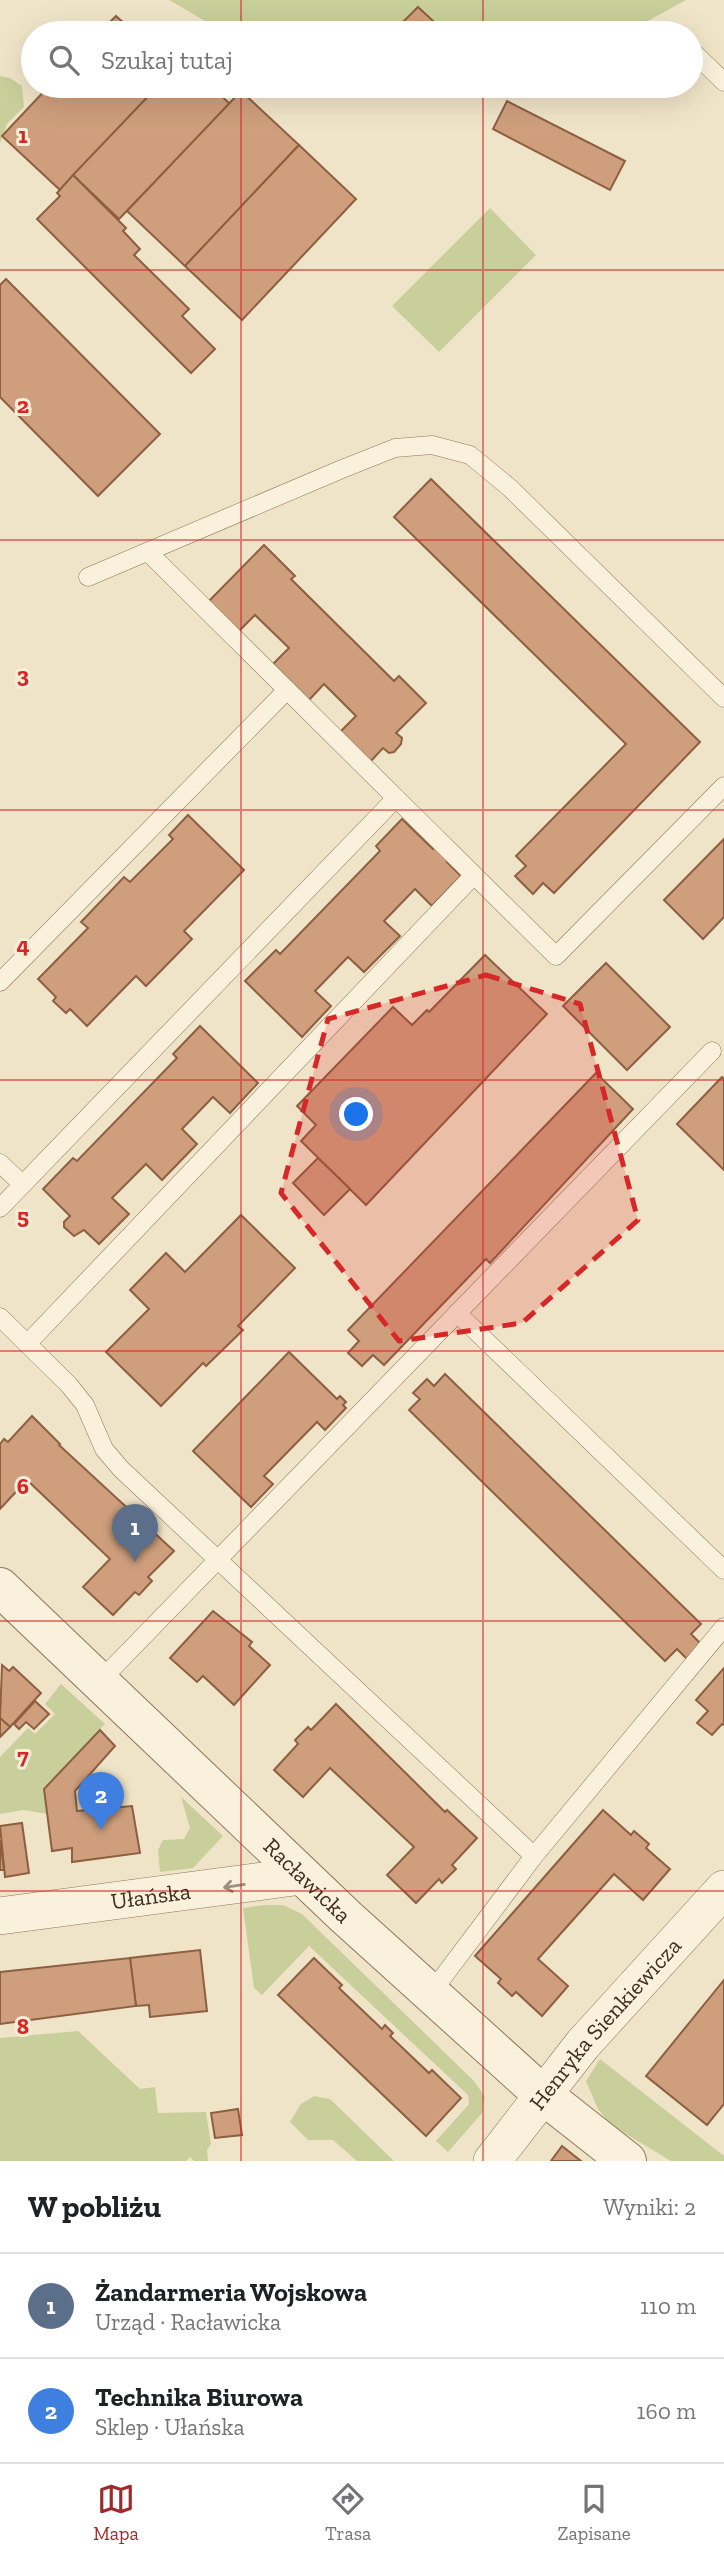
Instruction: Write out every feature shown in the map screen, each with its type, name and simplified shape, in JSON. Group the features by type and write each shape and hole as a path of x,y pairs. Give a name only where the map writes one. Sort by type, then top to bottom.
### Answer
{"street":[{"name":"Racławicka","path":"0,1587 301,1876 542,2094 626,2161"},
{"name":"Ułańska","path":"0,1916 301,1876"},
{"name":"Henryka Sienkiewicza","path":"492,2161 542,2094 724,1889"}],"lane":[{"path":"703,62 724,82"},
{"path":"88,577 395,448 432,445 471,454 510,488 724,698"},
{"path":"148,552 556,956 724,786"},
{"path":"0,982 287,690"},
{"path":"0,1208 396,797"},
{"path":"27,1344 474,875"},
{"path":"99,1682 712,1051"},
{"path":"0,1163 22,1184"},
{"path":"457,1312 724,1570"},
{"path":"0,1317 85,1405 104,1449 121,1469 534,1856"},
{"path":"431,1993 534,1856 724,1627"}],"highlighted area":[{"path":"486,975 580,1004 638,1220 522,1323 399,1341 281,1193 328,1019"}],"green space":[{"path":"169,0 686,0 648,21 205,21"},
{"path":"0,76 10,78 21,85 24,107 7,124 0,143"},
{"path":"490,208 536,255 439,352 392,306"},
{"path":"61,1684 105,1724 44,1789 47,1814 23,1810 0,1814 0,1757 28,1728 35,1734 55,1714 45,1704"},
{"path":"181,1797 223,1836 193,1868 160,1872 158,1850 163,1840 184,1839 190,1828"},
{"path":"283,1905 302,1914 474,2081 485,2097 482,2113 448,2152 436,2141 469,2104 468,2095 309,1946 262,1995 254,1988 243,1908"},
{"path":"78,2031 140,2089 155,2087 158,2113 206,2112 211,2144 207,2150 208,2161 194,2161 190,2157 186,2161 0,2161 0,2038"},
{"path":"600,2059 724,2156 724,2161 671,2161 611,2125 598,2109 586,2081"},
{"path":"314,2096 330,2099 394,2161 357,2161 333,2140 308,2140 290,2122 301,2104"}],"building":[{"path":"418,7 433,21 404,21"},
{"path":"38,98 147,98 60,190 2,136"},
{"path":"147,98 224,98 230,104 119,219 73,175"},
{"path":"234,98 249,98 299,145 185,266 127,211"},
{"path":"507,101 625,161 610,190 493,129"},
{"path":"299,145 356,199 242,320 185,266"},
{"path":"73,175 126,228 123,231 140,249 134,255 189,309 182,316 215,349 191,373 37,219 60,196 57,193"},
{"path":"6,279 160,434 98,496 0,397 0,285"},
{"path":"431,479 700,742 554,893 543,883 533,894 515,876 526,866 516,856 626,744 394,517"},
{"path":"264,545 295,576 291,579 394,681 399,676 426,703 396,733 402,738 401,744 394,752 389,753 383,748 370,762 340,732 356,716 324,684 309,700 273,664 289,648 255,615 239,631 208,602"},
{"path":"188,815 244,870 184,931 192,939 146,986 136,976 87,1026 70,1009 66,1013 53,1001 56,997 38,979 88,928 81,922 124,877 130,882 173,839 169,835"},
{"path":"402,819 433,849 438,844 453,857 447,862 461,876 432,906 415,889 384,921 400,936 364,972 348,957 315,991 331,1006 302,1037 245,981 276,950 280,954 380,851 376,846"},
{"path":"724,839 724,917 703,939 664,900"},
{"path":"485,955 547,1014 366,1205 301,1141 316,1125 297,1106 393,1007 412,1025 427,1010 429,1012"},
{"path":"606,963 670,1027 627,1070 563,1006"},
{"path":"200,1026 258,1083 230,1113 213,1097 182,1129 197,1144 162,1180 146,1164 112,1198 129,1214 99,1244 84,1230 74,1236 64,1227 64,1222 70,1216 43,1189 73,1158 77,1161 177,1058 173,1054"},
{"path":"596,1073 633,1109 490,1263 486,1259 384,1365 373,1355 362,1366 348,1353 359,1341 348,1330"},
{"path":"722,1077 724,1079 724,1170 677,1124"},
{"path":"318,1158 350,1189 324,1215 293,1183"},
{"path":"241,1215 295,1268 238,1326 243,1330 206,1366 203,1363 161,1406 106,1352 149,1309 130,1290 166,1253 185,1272"},
{"path":"289,1352 337,1399 340,1396 346,1402 343,1405 346,1408 325,1430 317,1422 264,1476 273,1484 251,1507 193,1451"},
{"path":"445,1374 701,1624 691,1634 701,1644 687,1659 677,1649 665,1661 409,1410 420,1399 413,1393 427,1379 434,1386"},
{"path":"32,1416 59,1445 174,1551 148,1577 152,1581 139,1595 135,1592 113,1615 83,1587 110,1559 27,1480 0,1509 0,1444 4,1439 8,1442"},
{"path":"213,1611 252,1642 249,1646 270,1665 234,1705 203,1676 197,1682 170,1658"},
{"path":"2,1665 9,1671 13,1667 41,1693 10,1727 0,1718"},
{"path":"724,1668 724,1725 712,1735 697,1723 708,1711 696,1700"},
{"path":"35,1701 49,1714 34,1729 26,1722 19,1729 14,1724"},
{"path":"336,1704 445,1812 447,1810 477,1838 452,1865 456,1869 442,1883 439,1879 416,1903 387,1875 414,1847 330,1768 303,1797 274,1770 298,1744 295,1740 308,1727 311,1730"},
{"path":"0,1718 10,1727 0,1737"},
{"path":"100,1730 115,1746 75,1791 77,1811 132,1806 140,1853 72,1862 72,1848 52,1851 44,1789"},
{"path":"603,1810 631,1835 634,1831 649,1844 646,1848 670,1869 643,1900 614,1874 538,1959 568,1986 542,2016 516,1992 512,1996 498,1983 501,1979 475,1956"},
{"path":"22,1823 29,1873 5,1877 0,1826"},
{"path":"0,1840 4,1870 0,1870"},
{"path":"200,1950 207,2011 150,2017 149,2005 136,2006 130,1958"},
{"path":"130,1958 136,2006 0,2024 0,1972"},
{"path":"314,1958 342,1985 339,1988 382,2029 385,2025 393,2033 390,2036 429,2073 432,2070 461,2098 426,2136 278,1995"},
{"path":"724,1980 724,2104 707,2125 646,2076"},
{"path":"238,2109 242,2135 215,2138 211,2113"},
{"path":"562,2146 581,2161 551,2161"}],"place":[{"name":"Żandarmeria Wojskowa","path":"135,1562"},
{"name":"Technika Biurowa","path":"101,1830"}]}
